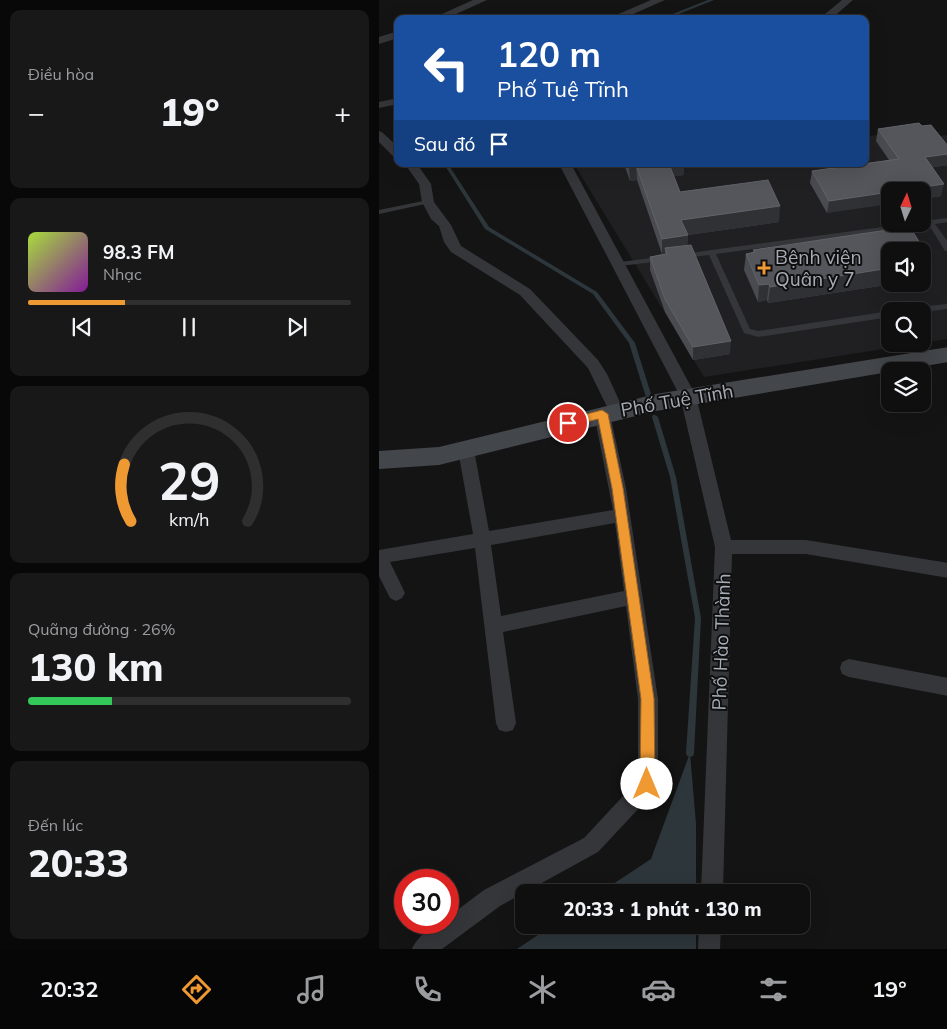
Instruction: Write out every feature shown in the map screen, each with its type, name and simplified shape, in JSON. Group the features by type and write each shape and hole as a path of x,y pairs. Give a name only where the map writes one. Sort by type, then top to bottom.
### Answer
{"street":[{"path":"446,15 483,0"},
{"path":"622,15 660,0"},
{"path":"830,15 848,0"},
{"path":"379,41 394,35"},
{"path":"379,105 394,102"},
{"path":"379,135 394,151"},
{"path":"379,157 394,154"},
{"path":"413,167 425,184 428,202 436,216 445,225 451,242 456,249 525,292 593,364 607,388 621,515 648,699 647,784 591,845 492,898 423,949"},
{"name":"Phố Hào Thành","path":"567,167 620,264 688,396 724,546 712,884"},
{"name":"Phố Tuệ Tĩnh","path":"379,460 402,461 466,450 609,412 688,396 947,354"},
{"path":"466,450 482,538 506,723"},
{"path":"396,593 379,557 621,515"},
{"path":"724,546 806,547 947,571"},
{"path":"493,626 633,597"},
{"path":"849,668 947,686"},
{"path":"709,949 710,934"}],"lane":[{"path":"379,212 428,202"},
{"path":"947,220 931,223 947,249"},
{"path":"673,257 881,230"},
{"path":"711,252 747,331 751,334 881,315"},
{"path":"620,264 664,259"},
{"path":"931,308 947,306"}],"shaded area":[{"name":"Bệnh viện Quân y 7","path":"911,131 939,136 947,135 947,339 931,342 931,302 881,302 881,349 704,377 576,167 869,167 869,136"},
{"path":"690,753 696,824 696,884 613,884 651,859"},
{"path":"540,934 696,934 696,949 517,949"}],"building":[{"path":"919,123 922,126 931,125 948,146 948,154 925,157 944,184 931,186 931,182 881,182 881,193 829,201 812,171 841,167 869,167 869,163 899,159 878,129"},
{"path":"637,167 670,167 680,192 768,180 780,206 681,220 688,235 662,239"},
{"path":"881,231 913,232 919,242 881,242 881,269 770,287 769,284 759,285 746,254 755,252 753,250"},
{"path":"691,245 731,341 693,347 665,299 650,257 667,254 665,248"}],"waterway":[{"path":"673,15 712,0"},
{"path":"448,167 487,228 595,293 632,343 648,394"},
{"path":"655,417 673,477 698,618 690,753"}],"place":[{"name":"Bệnh viện Quân y 7","path":"764,268"}],"route":[{"path":"568,423 602,414 618,488 648,699 647,784"}]}
